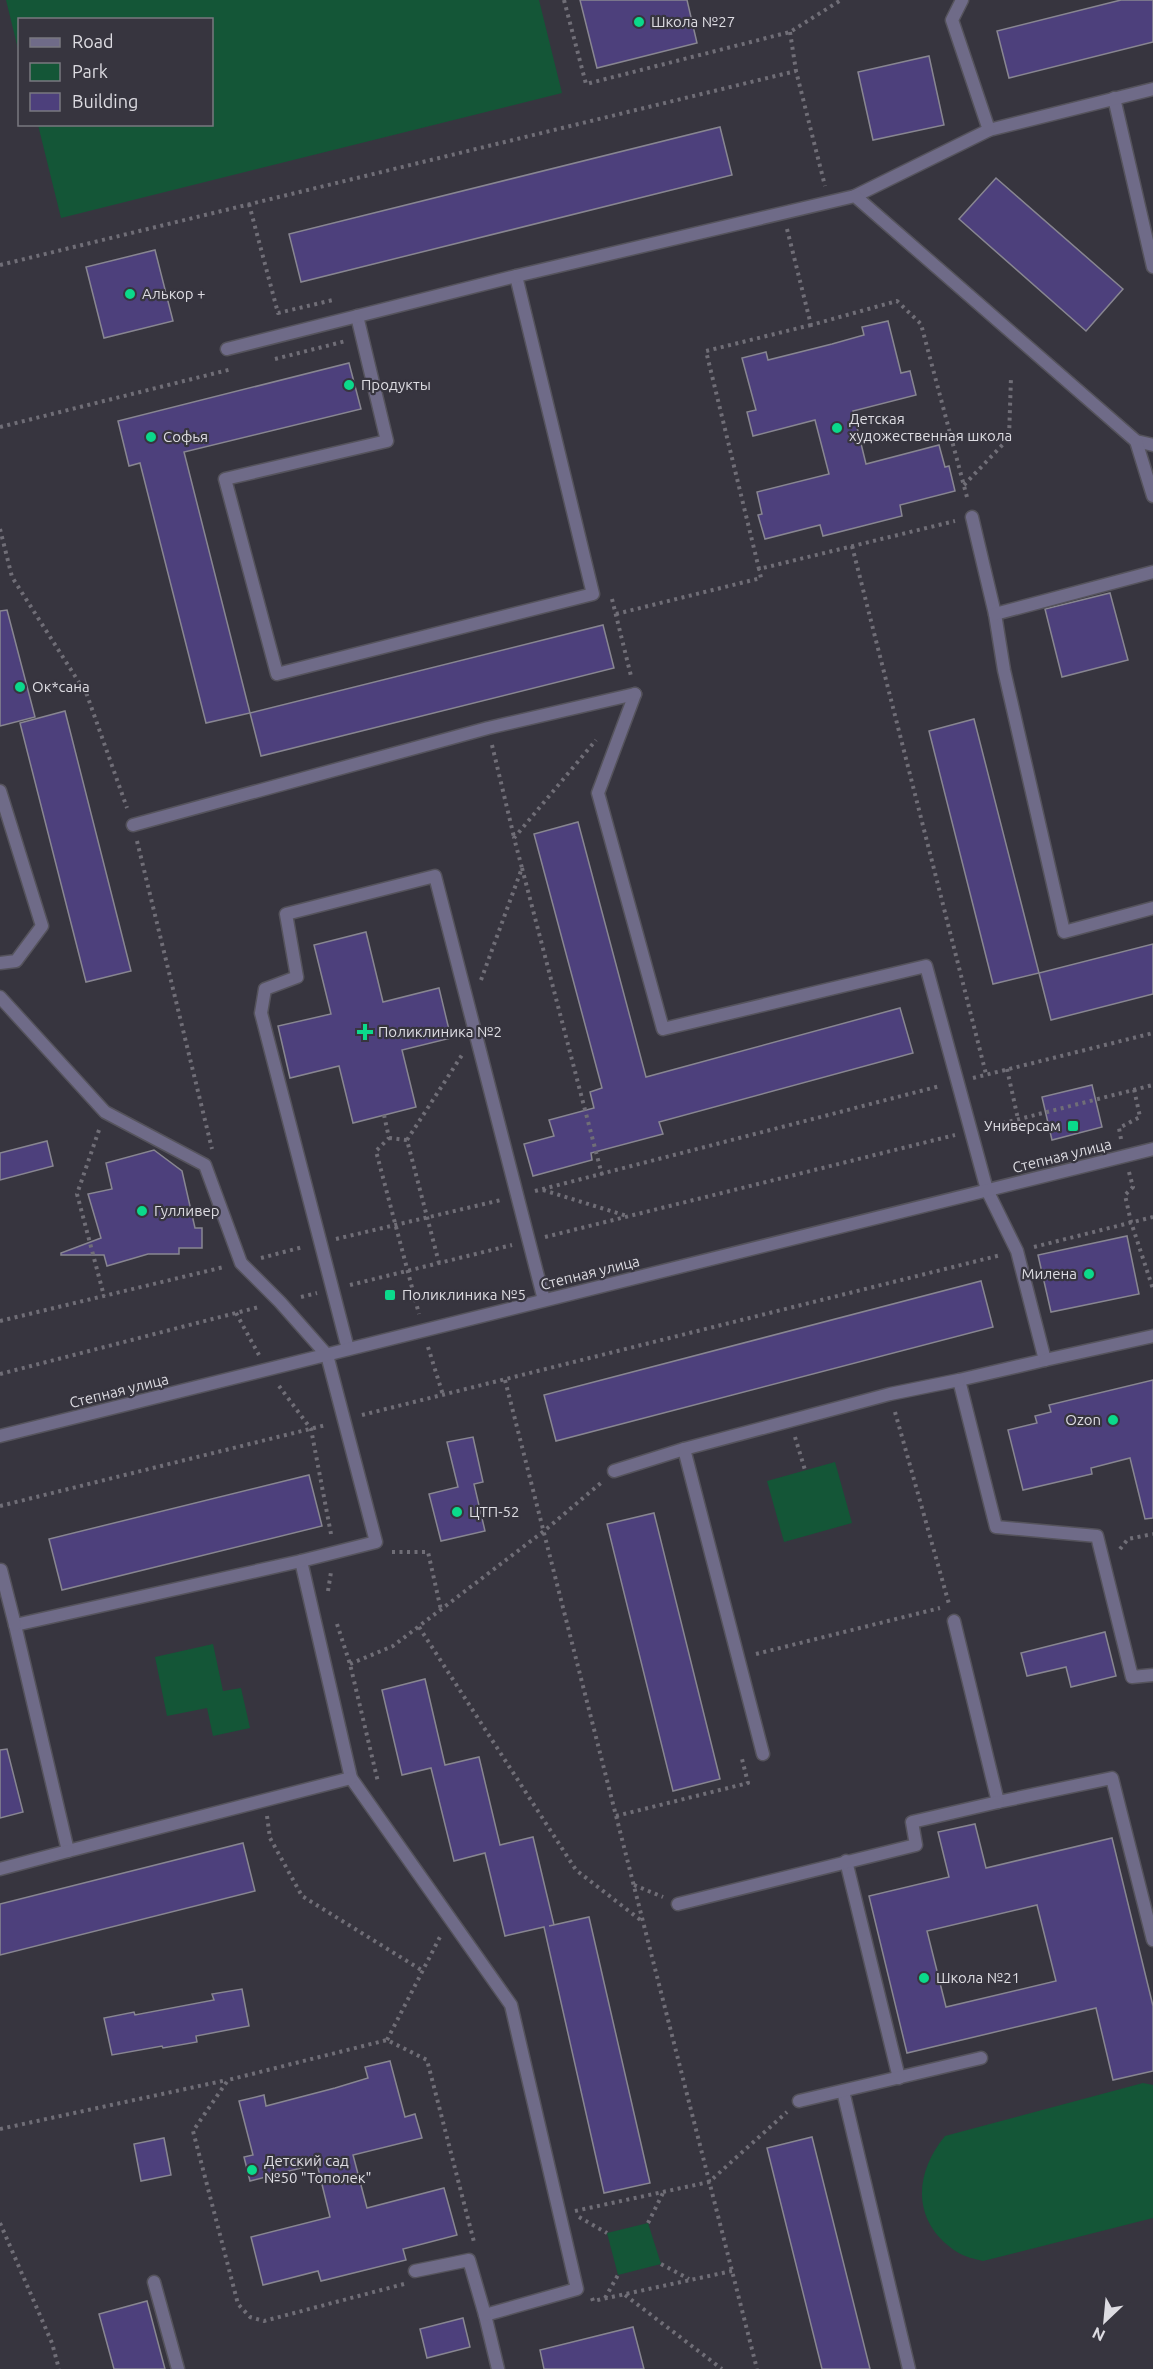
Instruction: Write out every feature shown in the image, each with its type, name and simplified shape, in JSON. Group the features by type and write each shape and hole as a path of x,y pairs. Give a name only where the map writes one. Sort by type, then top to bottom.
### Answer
{"street":[{"path":"962,0 952,20 989,130"},
{"path":"227,349 516,276 855,196 989,130 1153,89"},
{"path":"1114,98 1153,267"},
{"path":"855,196 1136,441 1153,445"},
{"path":"357,316 387,441 225,479 278,674 594,594 516,276"},
{"path":"1136,441 1153,496"},
{"path":"972,517 995,614 1004,670 1064,932 1153,909"},
{"path":"995,614 1153,572"},
{"path":"133,825 489,728 635,693"},
{"path":"635,693 598,794 663,1029 926,966 987,1190 1017,1251 1045,1360"},
{"path":"0,791 42,926 16,961 0,963"},
{"path":"348,1349 261,1013 265,989 297,977 286,914 435,876 544,1300"},
{"path":"0,997 105,1112 205,1165 241,1263 280,1302 327,1355 376,1542 15,1625"},
{"name":"Степная улица","path":"0,1436 1153,1149"},
{"path":"614,1472 684,1449 890,1394 1153,1336"},
{"path":"959,1380 996,1527 1097,1536 1132,1677 1153,1675"},
{"path":"684,1449 764,1754"},
{"path":"301,1561 351,1778 511,2005 577,2289 485,2315"},
{"path":"1,1570 68,1851"},
{"path":"954,1621 998,1802"},
{"path":"0,1869 351,1778"},
{"path":"678,1904 916,1845 912,1822 1112,1778 1153,1940"},
{"path":"846,1861 899,2078"},
{"path":"799,2101 981,2058"},
{"path":"843,2091 909,2369"},
{"path":"415,2271 469,2260 498,2369"},
{"path":"154,2282 178,2369"}],"path":[{"path":"564,0 586,84 790,32 841,0"},
{"path":"790,32 796,71 826,186 814,189"},
{"path":"0,265 796,71"},
{"path":"249,204 278,313 336,300"},
{"path":"783,214 811,325"},
{"path":"616,615 761,579 706,351 897,301 921,324 972,517 759,569"},
{"path":"272,359 362,337"},
{"path":"0,427 239,368"},
{"path":"964,484 1010,438 1011,377"},
{"path":"0,529 12,577 87,695 133,825 215,1159"},
{"path":"852,546 986,1074"},
{"path":"610,591 635,693"},
{"path":"489,728 514,838 602,1175"},
{"path":"514,838 597,739"},
{"path":"470,1012 522,868"},
{"path":"0,1321 542,1190 986,1074 1153,1033"},
{"path":"439,1263 407,1140 476,1035"},
{"path":"1007,1070 1018,1119"},
{"path":"0,1374 1153,1085"},
{"path":"1134,1089 1140,1117 1119,1128 1133,1187 1125,1195 1131,1222 1153,1289"},
{"path":"104,1296 77,1194 105,1112"},
{"path":"384,1115 389,1138"},
{"path":"389,1138 407,1140"},
{"path":"389,1138 376,1151 423,1331 444,1395"},
{"path":"542,1190 628,1216"},
{"path":"0,1506 1153,1217"},
{"path":"236,1313 267,1370 311,1429 338,1564 332,1569 327,1593"},
{"path":"505,1380 757,2369"},
{"path":"890,1394 954,1621"},
{"path":"790,1420 806,1470"},
{"path":"350,1664 393,1646 543,1531 614,1472"},
{"path":"1102,1559 1116,1554 1128,1539 1153,1534"},
{"path":"376,1542 379,1552 428,1552 441,1610"},
{"path":"739,1659 950,1606"},
{"path":"334,1614 350,1664 378,1781 384,1791"},
{"path":"419,1627 576,1870 643,1922"},
{"path":"616,1816 748,1783 742,1759 764,1754"},
{"path":"267,1812 270,1838 302,1896 423,1971"},
{"path":"634,1885 678,1904"},
{"path":"387,2040 450,1919"},
{"path":"0,2129 228,2080 387,2040 427,2060 477,2254 469,2260"},
{"path":"228,2080 193,2131 238,2304 250,2317 264,2321 405,2283 415,2271"},
{"path":"607,2234 570,2212 709,2182 799,2101"},
{"path":"648,2223 664,2191"},
{"path":"0,2223 52,2343 59,2369"},
{"path":"661,2264 690,2280"},
{"path":"590,2290 593,2301 732,2271"},
{"path":"605,2299 618,2275"},
{"path":"624,2294 722,2369"}],"green space":[{"path":"6,0 539,0 562,93 61,218 38,126 213,126 213,18 18,18 18,49"},
{"path":"835,1462 852,1523 784,1542 767,1481"},
{"path":"213,1644 223,1691 241,1688 250,1728 213,1736 207,1708 167,1716 155,1657"},
{"path":"1143,2083 1153,2085 1153,2218 983,2261 957,2252 942,2240 932,2227 925,2213 922,2198 923,2182 934,2151 945,2136"},
{"path":"648,2223 661,2264 618,2275 607,2233"}],"building":[{"name":"Школа №27","path":"580,0 687,0 697,43 597,68"},
{"path":"1121,0 1153,0 1153,42 1009,78 997,31"},
{"path":"929,56 944,125 873,140 858,72"},
{"path":"720,127 732,175 301,282 289,234"},
{"path":"996,178 1123,289 1086,331 959,219"},
{"name":"Алькор +","path":"155,250 173,321 104,338 86,267"},
{"name":"Детская художественная школа","path":"888,321 901,373 910,371 916,395 853,411 866,464 939,445 945,467 949,466 955,491 900,505 902,516 823,536 820,525 765,539 758,515 762,514 757,492 829,474 815,420 753,436 747,412 756,410 742,358 766,352 768,360 832,344 864,335 862,327"},
{"path":"349,363 361,409 184,452 250,713 206,723 140,463 129,466 118,421"},
{"path":"1110,593 1128,660 1062,677 1045,609"},
{"path":"7,610 35,717 0,726 0,611"},
{"path":"603,625 614,668 261,756 250,713"},
{"path":"65,711 131,971 86,982 20,723"},
{"path":"974,719 1039,973 993,984 929,731"},
{"path":"578,822 646,1077 900,1008 913,1053 659,1122 663,1134 591,1153 592,1160 533,1176 524,1144 554,1136 549,1120 594,1108 590,1092 602,1088 534,834"},
{"name":"Поликлиника №2","path":"366,932 383,1002 439,988 451,1038 402,1050 416,1107 353,1123 339,1066 290,1078 278,1026 331,1014 314,945"},
{"path":"1153,944 1153,994 1051,1020 1039,973"},
{"path":"1092,1085 1102,1127 1052,1140 1042,1097"},
{"path":"47,1141 53,1166 0,1180 0,1153"},
{"name":"Гулливер","path":"154,1150 182,1171 195,1228 202,1228 202,1248 179,1248 179,1254 148,1254 107,1266 104,1255 61,1255 61,1253 101,1238 88,1194 112,1189 106,1163"},
{"name":"Милена","path":"1127,1236 1139,1294 1051,1312 1038,1255"},
{"path":"981,1281 993,1327 556,1441 544,1395"},
{"path":"1153,1380 1153,1518 1145,1519 1130,1458 1091,1468 1092,1474 1023,1490 1008,1430 1037,1423 1035,1416 1051,1412 1049,1405"},
{"name":"ЦТП-52","path":"473,1437 483,1482 474,1484 485,1531 441,1541 429,1494 458,1487 447,1442"},
{"path":"309,1475 322,1526 62,1590 49,1539"},
{"path":"654,1513 720,1779 673,1791 607,1524"},
{"path":"1105,1632 1116,1676 1071,1687 1066,1667 1027,1676 1021,1653"},
{"path":"425,1679 445,1765 479,1757 500,1845 533,1837 554,1925 589,1917 650,2183 604,2193 544,1927 505,1936 485,1853 454,1861 431,1768 402,1775 382,1690"},
{"path":"7,1749 23,1812 0,1818 0,1750"},
{"path":"975,1824 986,1868 1112,1838 1153,2006 1153,2071 1113,2080 1096,2008 907,2053 869,1896 949,1877 938,1832","holes":["1037,1905 1056,1981 946,2007 927,1931"]},
{"path":"243,1843 255,1891 0,1955 0,1904"},
{"path":"242,1989 249,2026 196,2036 197,2042 112,2055 104,2018 134,2012 135,2015 214,2000 212,1994"},
{"path":"390,2061 405,2117 415,2114 422,2138 353,2155 367,2208 444,2188 457,2235 403,2249 406,2260 321,2281 318,2271 263,2285 251,2237 330,2217 317,2164 250,2181 244,2157 253,2155 239,2101 264,2095 266,2106 335,2088 368,2078 365,2067"},
{"path":"812,2137 870,2369 822,2369 767,2148"},
{"path":"164,2138 171,2175 141,2181 134,2144"},
{"path":"147,2301 165,2369 114,2369 99,2314"},
{"path":"463,2318 470,2347 427,2358 420,2329"},
{"path":"633,2327 644,2369 544,2369 540,2350"}],"place":[{"name":"Школа №27","path":"639,22"},
{"name":"Алькор +","path":"130,294"},
{"name":"Продукты","path":"349,385"},
{"name":"Детская художественная школа","path":"837,428"},
{"name":"Софья","path":"151,437"},
{"name":"Ок*сана","path":"20,687"},
{"name":"Поликлиника №2","path":"365,1032"},
{"name":"Универсам","path":"1073,1126"},
{"name":"Гулливер","path":"142,1211"},
{"name":"Милена","path":"1089,1274"},
{"name":"Поликлиника №5","path":"390,1295"},
{"name":"Ozon","path":"1113,1420"},
{"name":"ЦТП-52","path":"457,1512"},
{"name":"Школа №21","path":"924,1978"},
{"name":"Детский сад №50 \"Тополек\"","path":"252,2170"}]}
